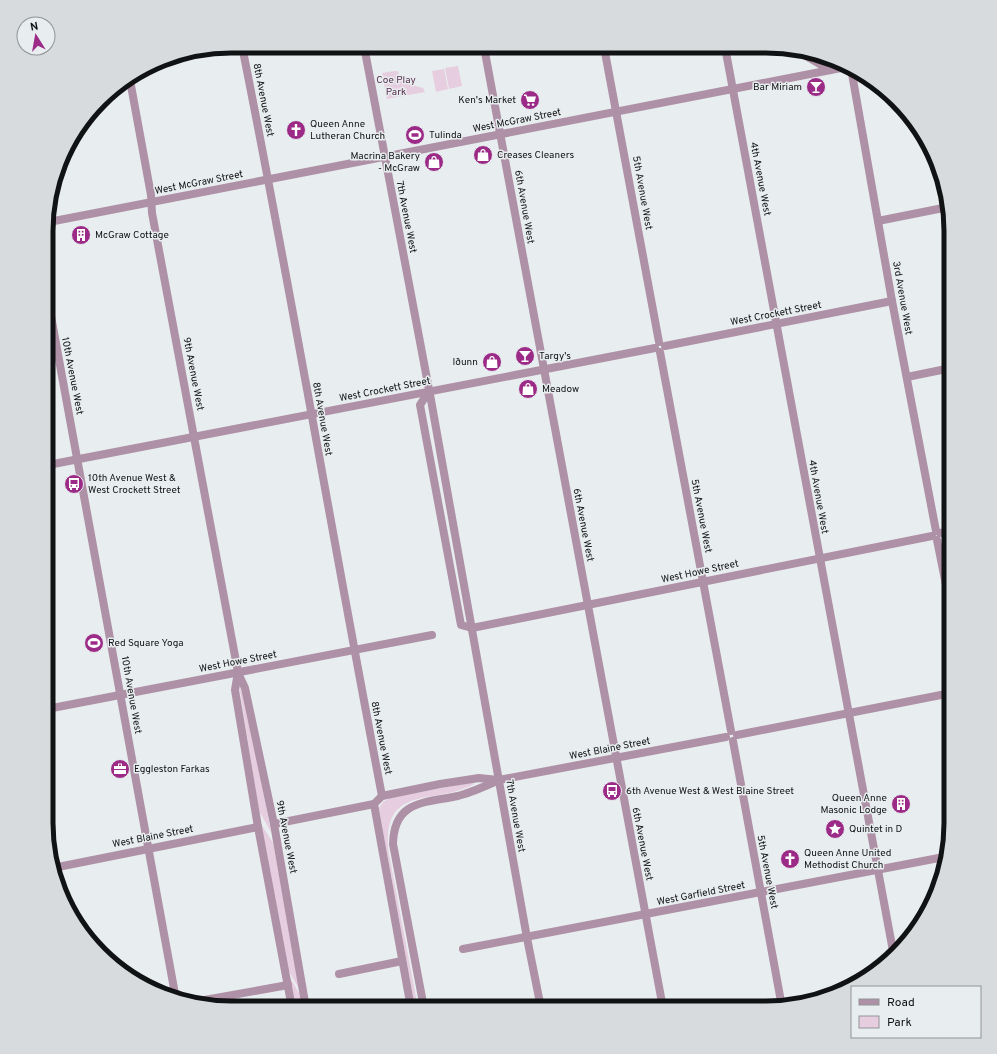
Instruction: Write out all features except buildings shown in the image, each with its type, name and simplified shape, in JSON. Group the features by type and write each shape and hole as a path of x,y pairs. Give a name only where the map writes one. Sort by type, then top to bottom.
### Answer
{"street":[{"name":"8th Avenue West","path":"243,53 269,180 382,796"},
{"name":"7th Avenue West","path":"365,53 429,391"},
{"name":"6th Avenue West","path":"485,53 662,1001"},
{"name":"5th Avenue West","path":"605,53 781,1000"},
{"name":"4th Avenue West","path":"726,53 892,948"},
{"path":"810,59 830,70"},
{"name":"West McGraw Street","path":"53,221 838,68"},
{"name":"3rd Avenue West","path":"851,75 944,575"},
{"name":"9th Avenue West","path":"131,84 238,672 245,688 274,824 305,1001"},
{"path":"878,221 942,208"},
{"name":"West Crockett Street","path":"53,464 892,301"},
{"name":"10th Avenue West","path":"53,326 175,992"},
{"path":"907,377 944,369"},
{"path":"429,391 420,404 461,625 472,628"},
{"name":"West Howe Street","path":"472,628 588,606 944,533"},
{"name":"7th Avenue West","path":"472,628 526,938 540,1001"},
{"name":"West Howe Street","path":"53,708 432,635"},
{"name":"9th Avenue West","path":"238,672 235,690 258,827 291,1001"},
{"name":"West Blaine Street","path":"423,1001 393,844 393,834 397,822 406,810 419,803 474,791 499,780 944,694"},
{"name":"West Blaine Street","path":"382,796 479,778 499,780"},
{"path":"274,824 374,804 382,796"},
{"path":"374,804 410,1001"},
{"name":"West Blaine Street","path":"58,867 258,827"},
{"name":"West Garfield Street","path":"463,950 941,858"},
{"path":"339,974 402,961"},
{"path":"209,999 288,986"}],"green space":[{"path":"458,66 462,86 449,89 445,68"},
{"path":"444,69 448,89 436,92 432,71"},
{"name":"Coe Play Park","path":"398,71 399,75 409,78 412,85 423,88 425,92 387,99 382,73"},
{"path":"239,685 246,702 271,832 259,811"},
{"path":"473,782 474,784 459,790 414,800 402,806 393,816 388,831 389,854 417,1001 414,1001 379,808 383,802 390,798"},
{"path":"261,824 273,843 301,992 287,968"},
{"path":"288,974 300,995 301,1001 294,1001"}],"place":[{"name":"Bar Miriam","path":"816,87"},
{"name":"Ken's Market","path":"530,100"},
{"name":"Queen Anne Lutheran Church","path":"296,130"},
{"name":"Tulinda","path":"415,135"},
{"name":"Creases Cleaners","path":"483,155"},
{"name":"Macrina Bakery - McGraw","path":"434,162"},
{"name":"McGraw Cottage","path":"81,235"},
{"name":"Targy's","path":"525,356"},
{"name":"Iðunn","path":"492,362"},
{"name":"Meadow","path":"528,389"},
{"name":"10th Avenue West & West Crockett Street","path":"74,484"},
{"name":"Red Square Yoga","path":"94,643"},
{"name":"Eggleston Farkas","path":"120,769"},
{"name":"6th Avenue West & West Blaine Street","path":"612,791"},
{"name":"Queen Anne Masonic Lodge","path":"901,804"},
{"name":"Quintet in D","path":"835,829"},
{"name":"Queen Anne United Methodist Church","path":"790,859"}]}
